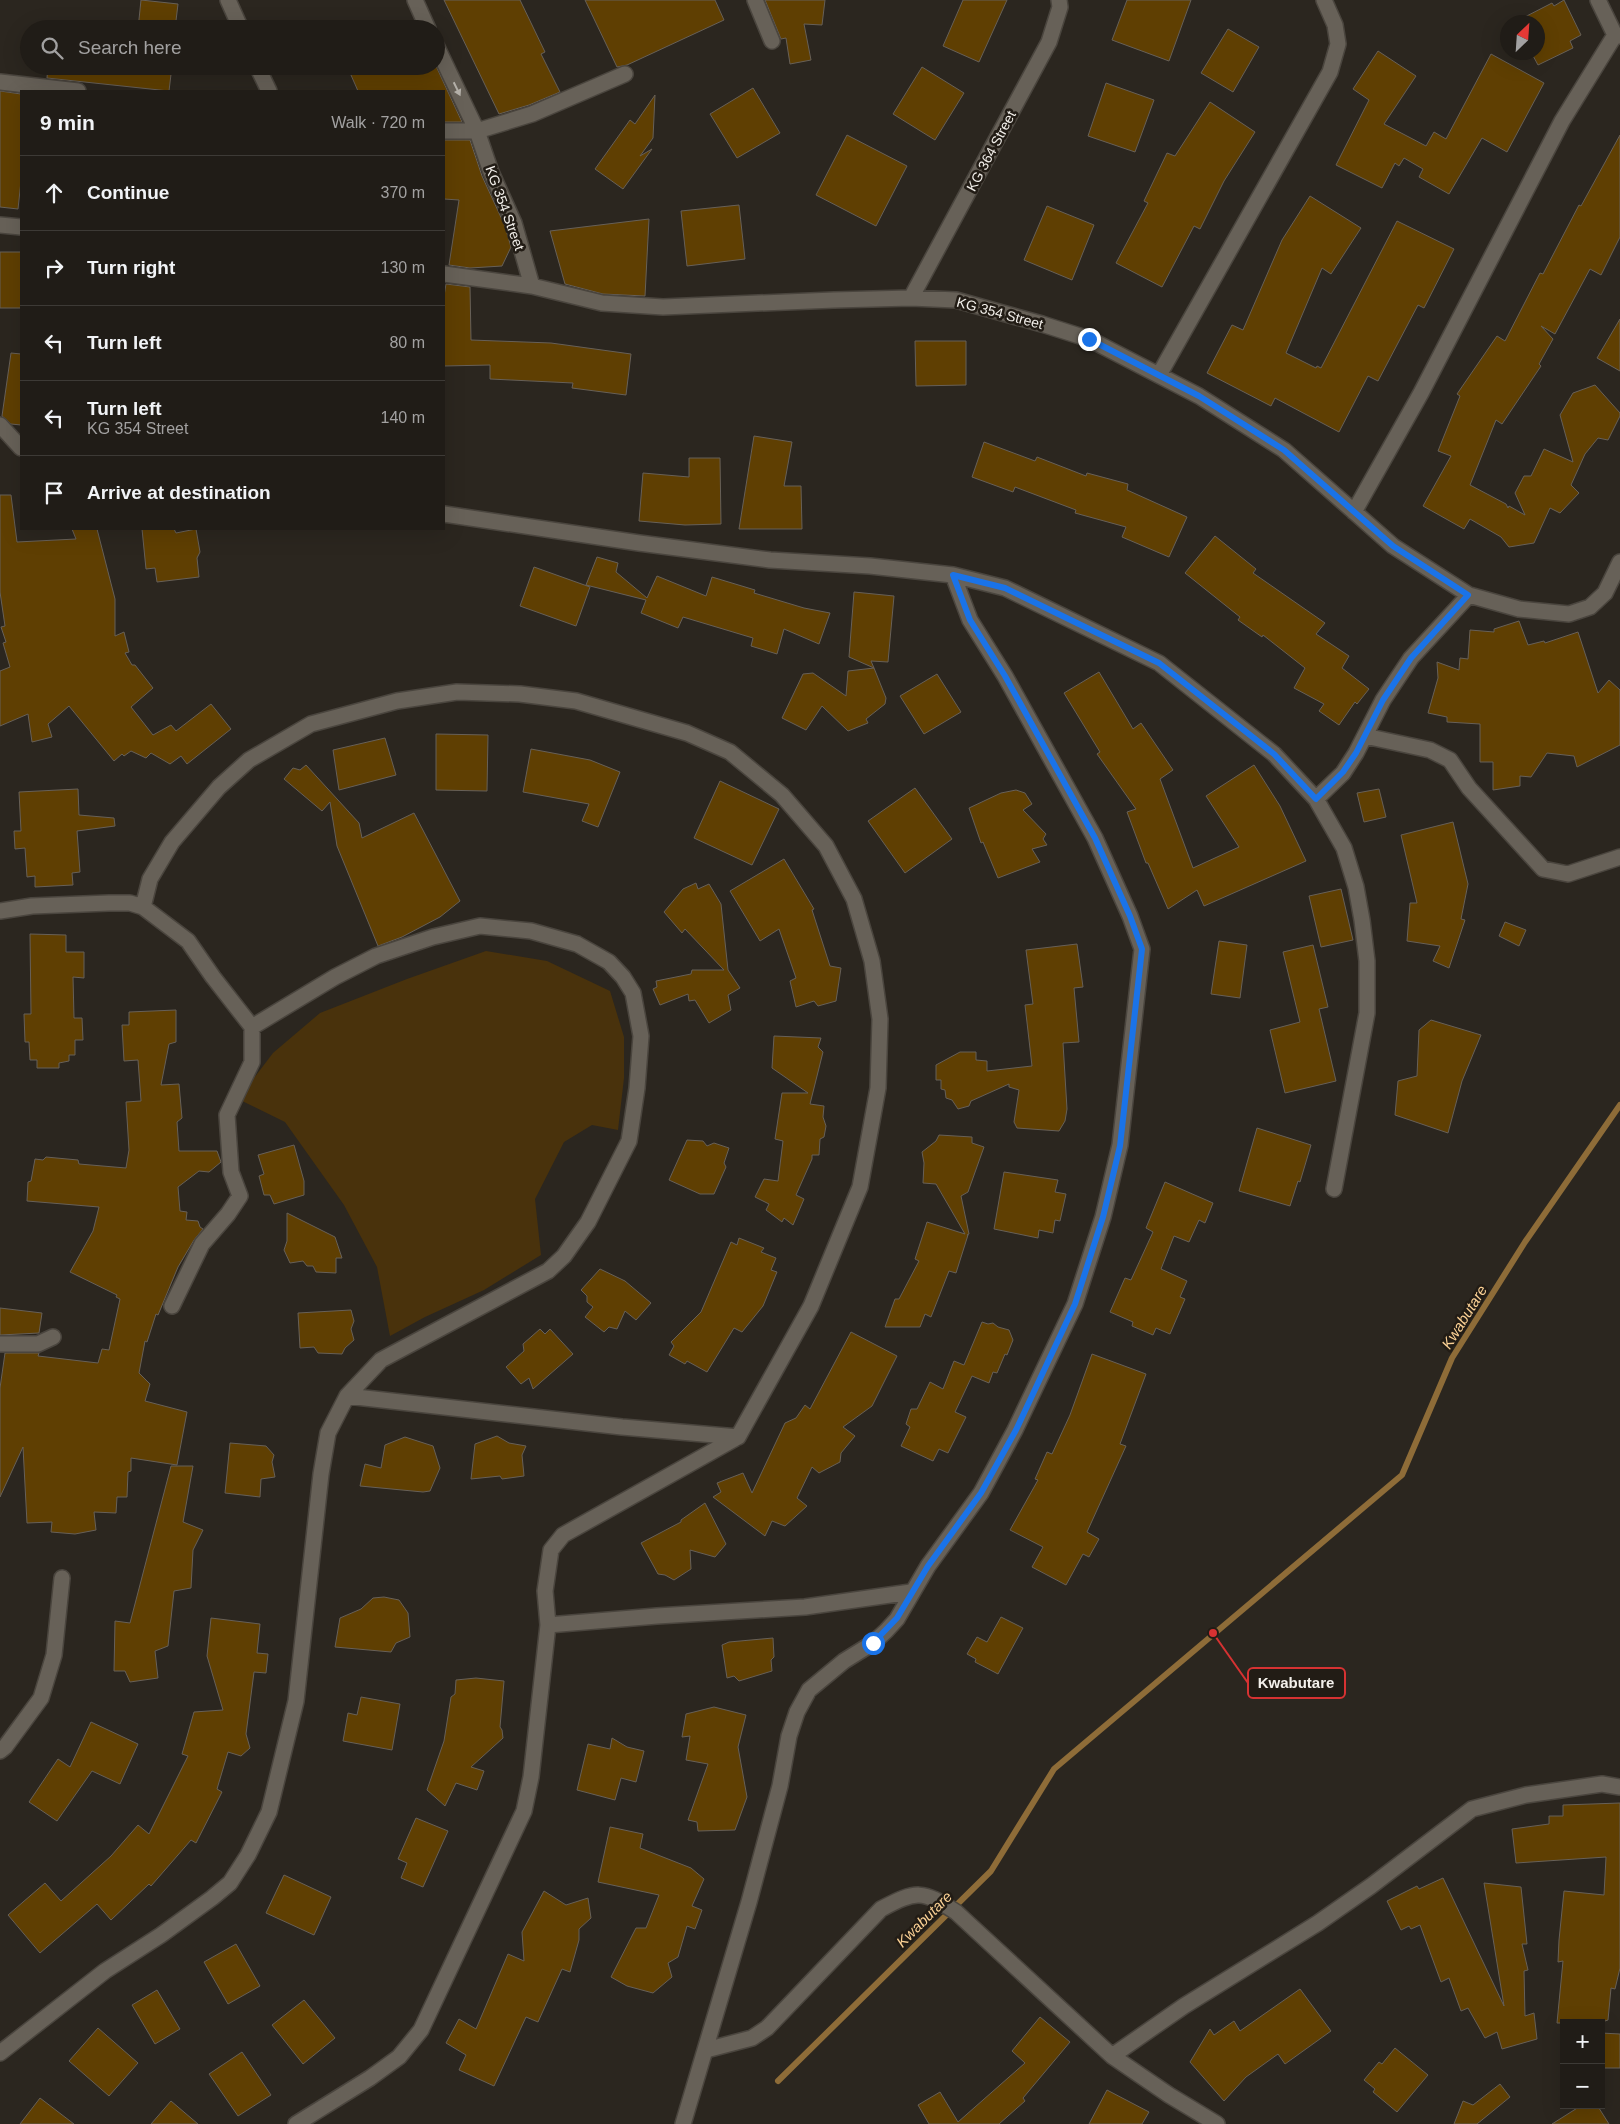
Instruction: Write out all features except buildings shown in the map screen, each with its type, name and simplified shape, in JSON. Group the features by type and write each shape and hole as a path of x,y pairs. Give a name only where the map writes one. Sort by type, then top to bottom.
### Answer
{"street":[{"path":"228,0 236,20"},
{"path":"415,0 424,20"},
{"path":"754,0 772,41"},
{"name":"KG 364 Street","path":"911,298 1049,42 1060,7 1059,0"},
{"path":"1159,375 1330,72 1338,44 1335,25 1324,0"},
{"path":"1354,512 1421,393 1562,121 1618,36 1598,0"},
{"name":"KG 354 Street","path":"445,64 477,130 491,172 514,223 532,286 602,302 663,307 911,298 956,300 1089,339 1199,396 1284,450 1393,546 1468,595 1519,609 1569,614 1590,607 1605,593 1620,562"},
{"path":"445,131 477,130 532,114 625,74"},
{"path":"261,75 269,90"},
{"path":"0,82 69,90"},
{"path":"0,225 20,227"},
{"path":"445,274 532,286"},
{"path":"0,425 20,447"},
{"path":"445,514 770,560 870,566 953,575 1005,588 1159,663 1274,754 1316,799 1344,848 1356,887 1367,961 1367,1013 1334,1189"},
{"path":"683,2124 758,1866 780,1786 789,1736 797,1712 809,1690 844,1661 873,1643 897,1618 911,1592 981,1493 1016,1430 1075,1304 1103,1217 1120,1146 1142,949 1130,916 1095,838 1005,676 970,620 953,575"},
{"path":"1316,799 1343,772 1365,736 1383,700 1411,658 1468,595"},
{"path":"143,907 150,879 172,842 219,786 249,760 311,724 397,701 457,692 520,694 576,701 687,733 730,752 782,795 826,846 854,900 872,961 880,1019 878,1088 860,1187 811,1306 738,1438 563,1535 551,1550 545,1591 548,1625 530,1777 524,1811 421,2030 399,2057 370,2078 296,2124"},
{"path":"1365,736 1430,750 1450,760 1470,788 1543,869 1568,874 1620,858"},
{"path":"0,911 32,906 109,903 130,903 143,907 188,942 212,977 252,1027 252,1062 227,1115 231,1172 240,1196 228,1214 202,1244 172,1306"},
{"path":"0,2054 105,1971 160,1935 230,1883 248,1855 269,1812 296,1701 321,1474 328,1433 347,1396 381,1360 548,1271 564,1256 588,1222 629,1141 638,1088 641,1036 632,993 623,977 609,962 577,944 531,931 480,926 432,937 376,956 335,977 252,1027"},
{"path":"0,1344 38,1344 52,1338"},
{"path":"347,1396 612,1426 738,1438"},
{"path":"0,1751 5,1747 41,1698 54,1655 62,1578"},
{"path":"548,1625 805,1607 911,1592"},
{"path":"1112,2056 1184,2006 1356,1897 1472,1809 1526,1795 1602,1784 1620,1787"},
{"path":"706,2050 752,2038 767,2028 882,1909 904,1897 916,1895 932,1897 956,1912 1112,2056 1169,2095 1217,2124"}],"shaded area":[{"path":"486,951 547,961 610,991 624,1037 624,1078 618,1130 592,1125 564,1142 535,1199 541,1255 484,1290 425,1317 390,1336 377,1267 344,1205 285,1122 238,1099 273,1053 320,1013"}],"waterway":[{"name":"Kwabutare","path":"778,2081 991,1871 1054,1769 1402,1475 1452,1358 1525,1242 1620,1105"}],"place":[{"name":"Kwabutare","path":"1213,1633"}],"route":[{"path":"873,1643 897,1618 928,1566 981,1493 1016,1430 1075,1304 1103,1217 1120,1146 1142,949 1130,916 1095,838 1005,676 970,620 953,575 1005,588 1159,663 1274,754 1316,799 1343,772 1356,753 1383,700 1411,658 1468,595 1393,546 1284,450 1199,396 1089,339"}]}
